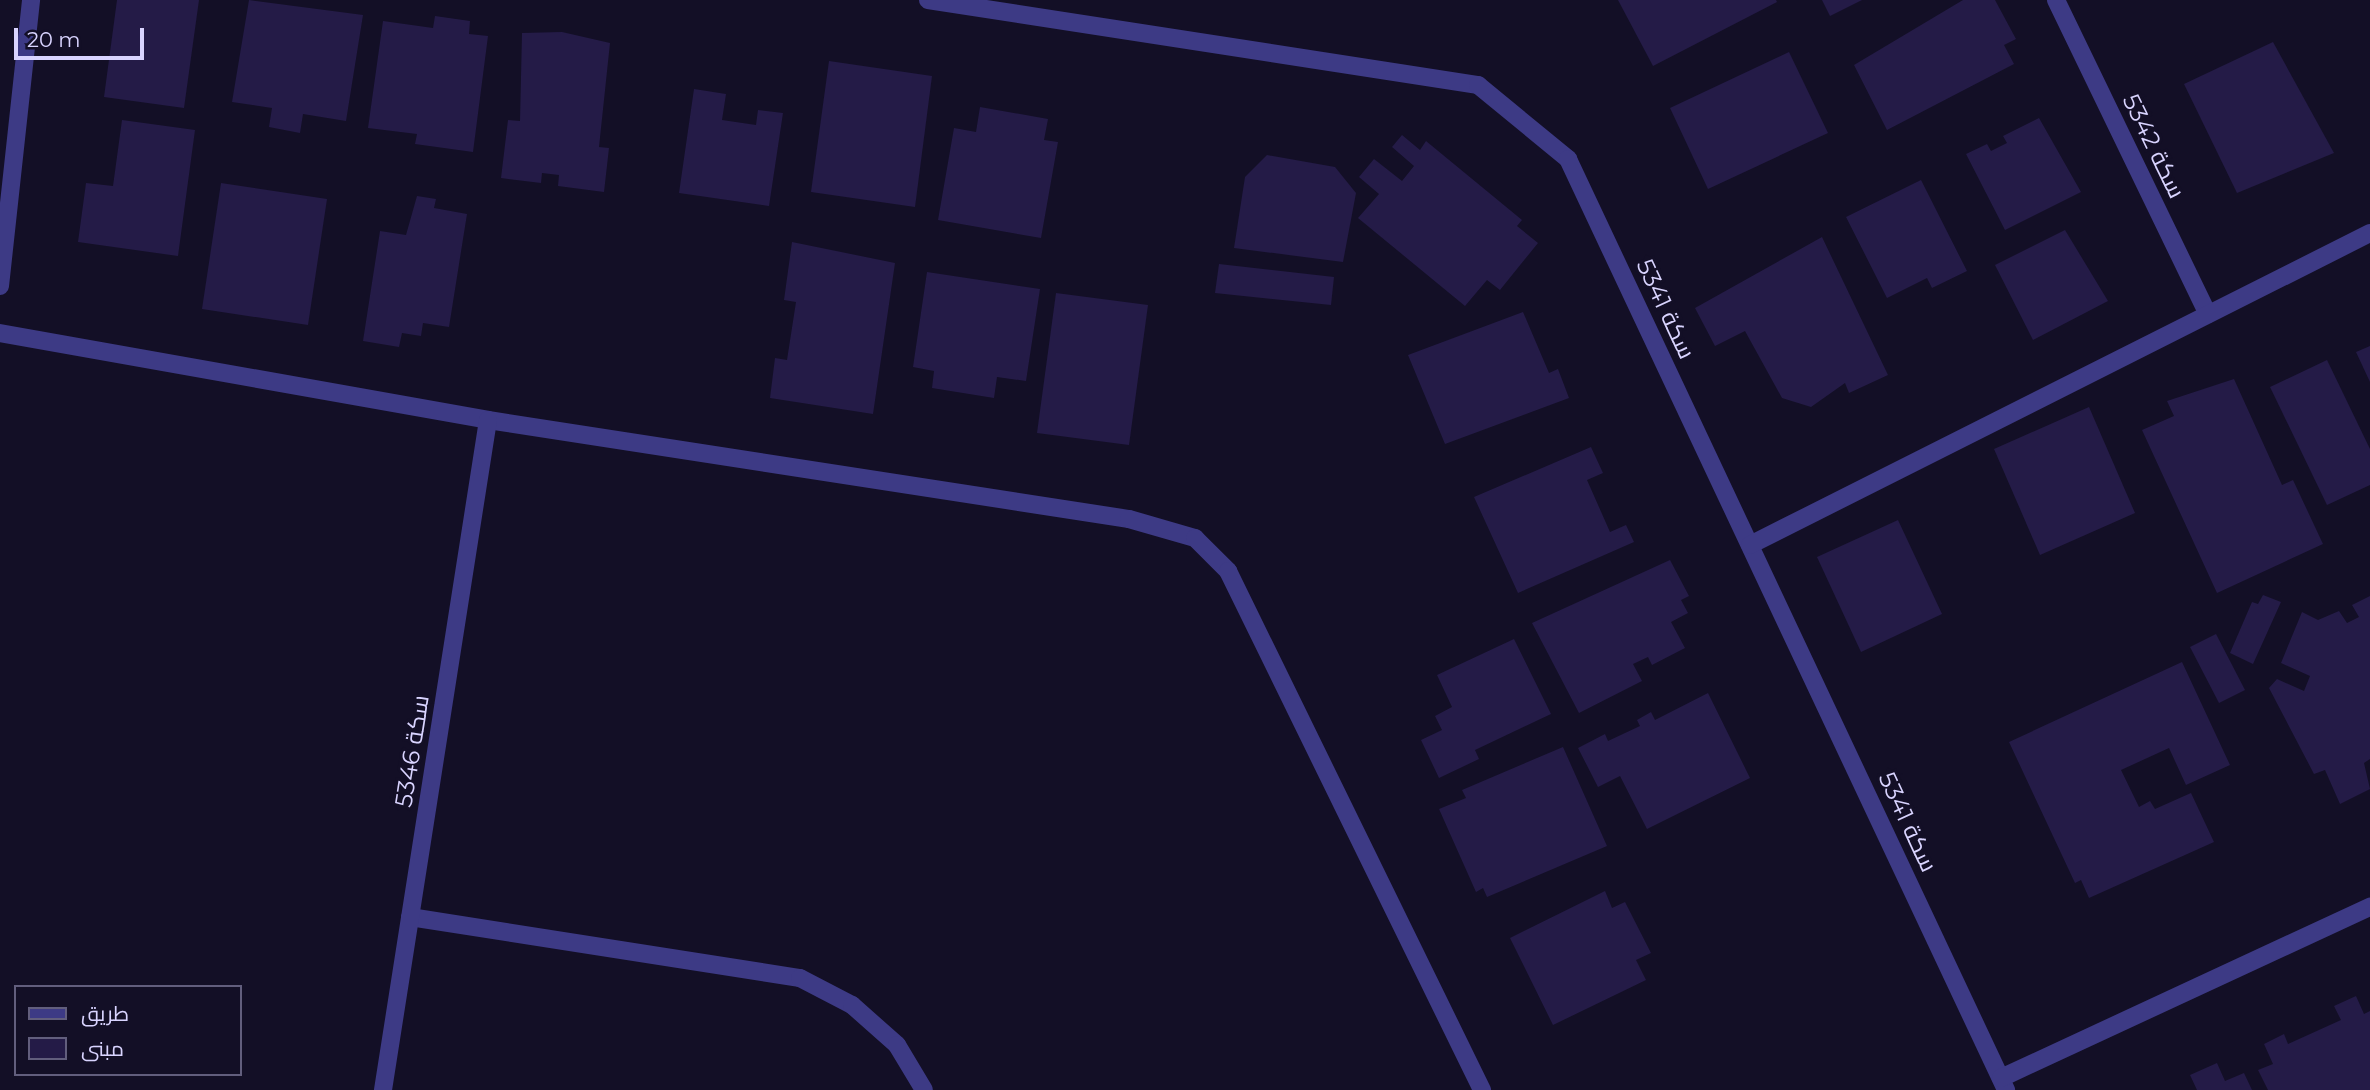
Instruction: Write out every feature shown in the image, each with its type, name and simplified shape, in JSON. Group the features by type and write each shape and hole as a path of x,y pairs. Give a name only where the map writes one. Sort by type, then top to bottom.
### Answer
{"street":[{"path":"0,286 32,0"},
{"name":"سكة 5341","path":"928,0 1478,85 1569,159 2004,1084"},
{"name":"سكة 5342","path":"2056,0 2208,314"},
{"path":"1750,545 2370,233"},
{"path":"0,333 488,419 1129,519 1195,538 1228,571 1482,1090"},
{"name":"سكة 5346","path":"383,1090 488,419"},
{"path":"2004,1084 2370,907"},
{"path":"410,918 800,978 861,1013 897,1045 925,1090"}],"building":[{"path":"117,0 199,0 184,108 104,97"},
{"path":"249,0 363,15 346,121 303,114 300,133 269,127 272,108 232,102"},
{"path":"1618,0 1776,0 1777,2 1653,66"},
{"path":"1822,0 1862,0 1830,16"},
{"path":"1963,0 1995,0 2016,39 2004,45 2014,64 1887,130 1854,65"},
{"path":"435,16 470,21 469,34 488,36 473,152 415,144 417,134 368,128 383,21 433,28"},
{"path":"562,32 610,43 599,147 609,148 604,192 558,186 559,175 542,173 541,183 501,178 508,120 520,121 522,33"},
{"path":"2273,42 2334,153 2237,193 2184,84"},
{"path":"1789,52 1828,133 1708,189 1670,108"},
{"path":"829,61 932,76 915,207 811,192"},
{"path":"694,89 726,94 722,120 756,125 758,110 783,113 769,206 679,193"},
{"path":"980,107 1048,119 1044,140 1058,142 1041,238 938,220 954,128 976,132"},
{"path":"2039,118 2081,192 2005,230 1966,154 1987,144 1991,151 2007,143 2003,136"},
{"path":"122,120 195,130 178,256 78,242 86,183 113,186"},
{"path":"1402,135 1420,150 1426,141 1522,220 1517,226 1538,243 1500,290 1487,280 1465,306 1358,218 1379,194 1359,177 1374,159 1402,181 1414,166 1392,147"},
{"path":"1267,155 1335,167 1356,193 1343,262 1234,248 1245,177"},
{"path":"1921,180 1967,271 1932,288 1927,278 1887,298 1846,217"},
{"path":"221,183 327,199 308,325 202,309"},
{"path":"417,196 436,199 434,208 467,214 449,327 423,323 421,336 402,333 399,347 363,341 380,231 406,235"},
{"path":"2065,230 2108,301 2033,340 1995,265"},
{"path":"1822,237 1888,375 1849,393 1845,383 1811,407 1782,398 1745,331 1715,346 1695,308"},
{"path":"792,242 895,263 873,414 770,398 775,358 787,360 796,302 784,300"},
{"path":"1219,264 1334,277 1331,305 1215,293"},
{"path":"927,272 1040,289 1026,381 997,377 994,398 932,388 934,371 913,367"},
{"path":"1056,293 1148,305 1129,445 1037,433"},
{"path":"1523,312 1549,373 1558,369 1569,398 1445,444 1408,355"},
{"path":"2370,346 2370,382 2356,352"},
{"path":"2327,360 2370,449 2370,485 2327,505 2270,387"},
{"path":"2234,379 2282,485 2293,480 2323,544 2217,593 2142,430 2174,416 2167,401"},
{"path":"2089,407 2135,513 2040,555 1994,449"},
{"path":"1591,447 1603,473 1587,480 1610,532 1626,525 1634,542 1518,593 1474,497"},
{"path":"1898,520 1942,614 1861,652 1817,557"},
{"path":"1670,560 1689,596 1681,600 1688,613 1671,622 1685,648 1652,665 1648,657 1633,664 1642,681 1579,713 1532,623"},
{"path":"2263,595 2281,602 2253,664 2230,653 2252,602 2258,604"},
{"path":"2370,596 2370,759 2364,763 2370,789 2340,804 2325,770 2314,774 2269,688 2277,679 2304,691 2310,676 2281,663 2302,612 2318,620 2339,611 2347,623 2359,617 2352,605"},
{"path":"2216,634 2245,690 2219,703 2190,647"},
{"path":"1514,639 1551,714 1475,750 1479,759 1439,778 1421,740 1442,730 1435,716 1452,707 1437,675"},
{"path":"2182,662 2230,765 2186,785 2169,748 2121,770 2139,807 2150,801 2155,809 2191,793 2214,842 2089,898 2081,880 2075,883 2009,742"},
{"path":"1708,693 1750,778 1647,829 1620,776 1598,787 1578,748 1605,734 1608,741 1640,726 1637,720 1651,712 1655,720"},
{"path":"1563,747 1607,846 1487,897 1483,888 1476,892 1439,809 1466,798 1462,790"},
{"path":"1605,891 1612,908 1625,902 1651,953 1636,960 1646,980 1553,1025 1510,938"},
{"path":"2356,996 2364,1014 2370,1011 2370,1090 2268,1090 2258,1070 2273,1064 2264,1044 2284,1034 2288,1044 2341,1020 2334,1006"},
{"path":"2217,1063 2225,1081 2244,1073 2252,1090 2197,1090 2190,1075"}]}
